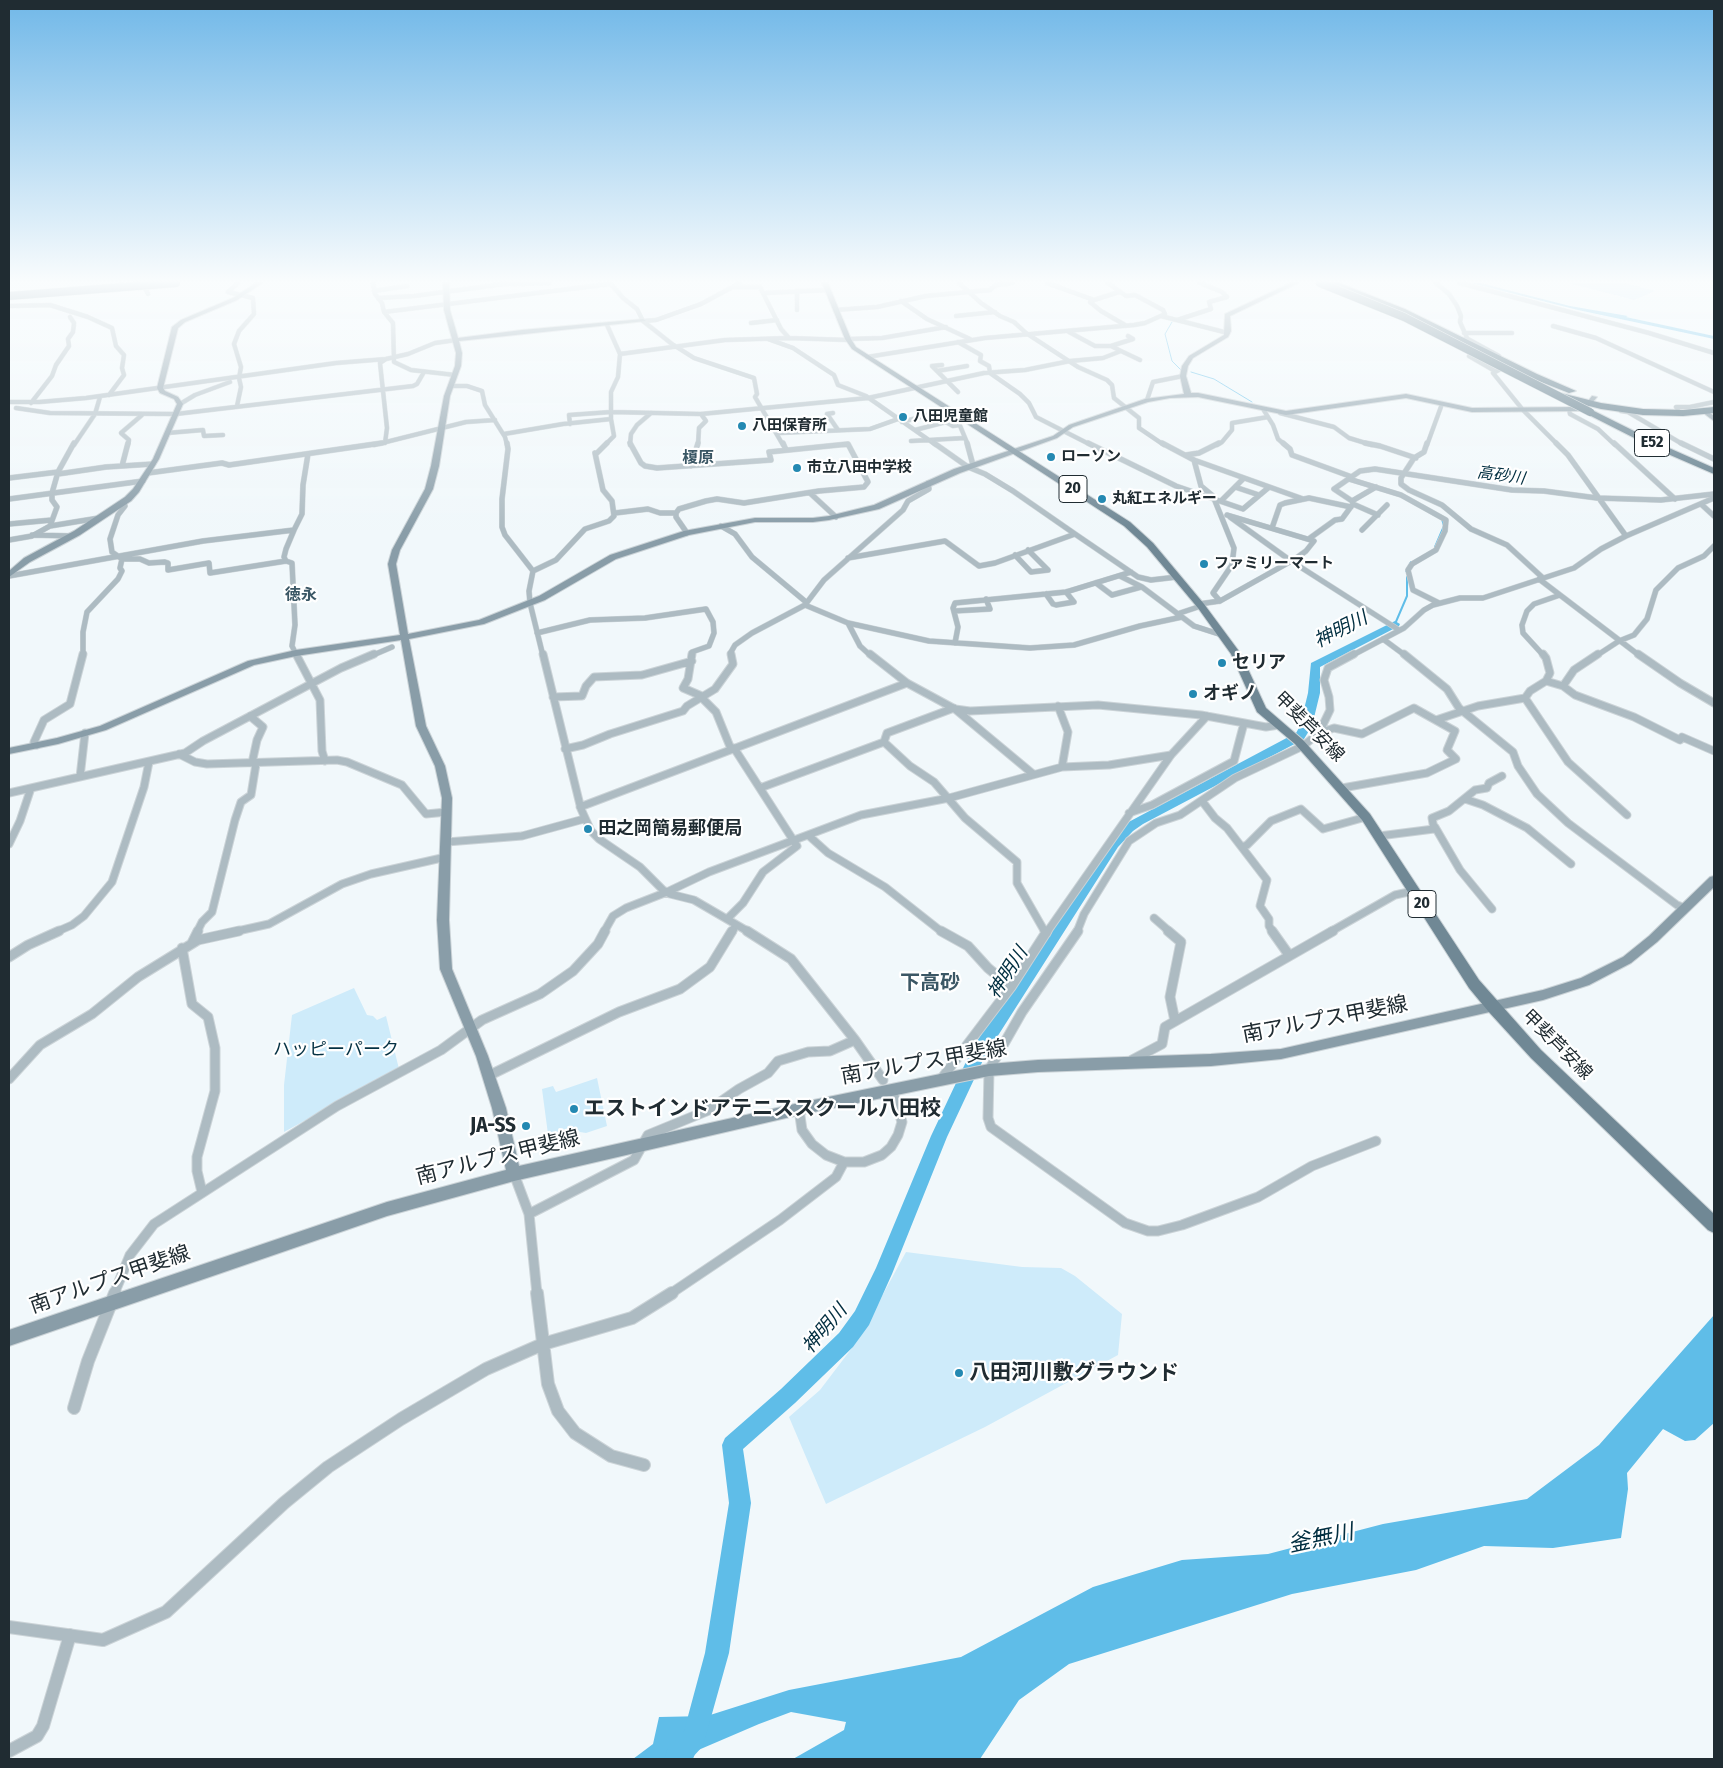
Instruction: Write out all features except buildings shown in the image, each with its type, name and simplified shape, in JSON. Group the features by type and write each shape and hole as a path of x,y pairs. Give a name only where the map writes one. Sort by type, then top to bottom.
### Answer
{"highway":[{"path":"1489,366 1535,387 1591,404 1658,413 1714,410"},
{"name":"E52","path":"1508,366 1591,404 1657,446 1714,472"},
{"path":"1513,366 1591,404 1704,411"}],"main road":[{"name":"甲斐芦安線","path":"880,366 914,387 959,420 1014,451 1127,524 1150,545 1200,605 1222,635 1242,665 1257,704 1301,744 1366,817 1474,984 1492,1007 1516,1034 1714,1225"}],"street":[{"path":"31,402 52,376 56,366"},
{"path":"109,395 123,377 124,366"},
{"path":"160,388 166,366"},
{"path":"237,406 241,387 239,378 240,366"},
{"path":"9,404 100,397 320,366"},
{"path":"381,366 387,428 385,442"},
{"path":"399,366 411,370 456,375"},
{"path":"457,366 456,375 450,386 429,489 396,550 392,564 421,726 440,766 447,798 443,920 446,969 499,1108 514,1174 528,1214 548,1384 558,1411 569,1427 611,1456 644,1466"},
{"path":"615,513 612,500 603,490 595,454 614,436 611,419 611,392 618,377 619,366"},
{"path":"717,366 754,378 757,394 755,397 778,433 786,450"},
{"path":"819,366 834,375 838,385 868,398 970,466 1013,491 1138,577 1151,580 1177,577"},
{"path":"934,366 932,366 958,392"},
{"path":"938,371 967,366"},
{"path":"988,366 990,373 1020,394 1029,403 1036,417 1176,486 1243,509 1268,488"},
{"path":"570,424 569,414 611,412 701,414 868,398 946,380 1047,366"},
{"path":"1077,366 1110,382 1114,398 1139,418 1139,428 1169,448 1243,479 1303,499"},
{"path":"1185,366 1183,376 1188,395"},
{"path":"1655,366 1714,392"},
{"path":"1497,370 1493,373 1523,410 1568,455 1626,536"},
{"path":"16,408 50,413 176,414 414,386 424,372"},
{"path":"1147,400 1153,382 1183,376"},
{"path":"9,576 27,560 72,536 124,502 136,490 148,473 180,404 195,395 239,378"},
{"path":"450,386 467,386 482,392 485,405 504,434 508,450 502,499 502,527 505,535 533,571 529,591 530,604 580,807 591,831 640,867 667,892 694,900 791,959 855,1040 883,1080"},
{"path":"160,388 162,392 176,398 180,404"},
{"path":"9,751 85,734 115,723 239,667 296,654 405,637 481,622 530,604 613,557 688,533 755,520 813,520 836,517 876,507 970,466 1055,437 1064,430 1147,400 1188,395 1209,396 1334,427 1349,438 1416,458"},
{"path":"1280,413 1301,412 1406,396 1472,410 1569,409 1584,408 1591,404"},
{"path":"50,526 57,507 52,500 52,493 58,473 75,442 95,414 100,397"},
{"path":"9,411 23,403 39,402"},
{"path":"1678,410 1676,407 1690,407 1714,402"},
{"path":"1442,404 1424,452 1416,458 1400,481 1404,487 1442,505 1471,528 1513,549 1541,579 1619,641 1680,682 1714,702"},
{"path":"1614,408 1628,412 1674,440 1714,459"},
{"path":"1262,409 1268,417 1278,439 1290,449 1292,455 1405,497 1446,520"},
{"path":"1569,409 1570,414 1598,428 1675,499"},
{"path":"1704,411 1714,419"},
{"path":"533,571 556,560 585,529 609,521 615,513 648,509 660,513 676,513 679,509 706,501 718,500 744,504 864,487 868,482 848,444 769,452 772,460 657,468 641,464 630,444 630,434 651,413"},
{"path":"833,413 827,414 838,430"},
{"path":"778,433 870,429 900,420 936,413"},
{"path":"691,466 699,440 699,428 706,421 701,414"},
{"path":"122,466 129,440 121,434 142,415"},
{"path":"1184,455 1199,453 1222,442 1232,430 1232,423 1268,417"},
{"path":"504,434 611,419"},
{"path":"148,473 222,462 229,465 308,454 385,442 470,421 495,420"},
{"path":"915,430 946,422 953,426 959,420 965,438 970,466"},
{"path":"168,433 203,430 206,436 223,435"},
{"path":"911,441 965,438"},
{"path":"286,561 284,557 286,549 302,514 302,485 308,454"},
{"path":"1194,460 1201,486 1213,496 1228,515 1291,560 1399,630"},
{"path":"9,478 153,464"},
{"path":"1352,504 1334,490 1360,471 1374,469 1512,490 1544,491 1597,498 1661,500 1714,494"},
{"path":"1218,502 1243,479"},
{"path":"9,499 142,481"},
{"path":"565,749 583,745 610,734 683,711 687,706 715,689 733,664 731,652 735,645 752,633 805,604 816,593 824,580 898,514 908,501 929,489 928,483"},
{"path":"1235,487 1259,495"},
{"path":"1310,538 1335,520 1342,518 1352,504 1376,487"},
{"path":"810,494 836,517"},
{"path":"1272,528 1280,505 1303,499 1314,498 1352,504 1378,515"},
{"path":"1319,733 1330,710 1329,697 1324,680 1328,668 1399,630 1424,610 1439,603 1460,598 1482,598 1574,568 1601,549 1626,536 1714,498"},
{"path":"124,502 125,506 118,515 110,539 110,546 116,556 122,559 140,559 149,563 164,562 168,563 166,569 168,570 209,563 210,573 286,561 292,563 295,625 292,646 320,700 322,751 325,761"},
{"path":"1218,502 1234,553 1232,565 1213,593 1220,601"},
{"path":"1702,504 1714,516"},
{"path":"1362,530 1387,505"},
{"path":"676,513 676,517 688,533"},
{"path":"721,526 735,534 752,557 805,604 848,623 915,638 955,643 1030,648 1074,645 1180,616 1200,605 1220,601 1291,560 1312,545 1314,540 1228,515"},
{"path":"1446,520 1455,516"},
{"path":"32,535 50,526 99,518"},
{"path":"9,524 52,520"},
{"path":"1439,603 1413,590 1408,570 1412,564 1436,550 1446,531 1446,520"},
{"path":"9,576 239,535 294,530"},
{"path":"848,558 945,541 979,566 1075,534"},
{"path":"9,540 32,535 72,536"},
{"path":"1015,555 1031,572 1048,570 1028,550"},
{"path":"1563,686 1574,670 1619,641 1634,635 1647,619 1656,590 1678,568 1713,550"},
{"path":"36,746 34,742 36,735 44,720 70,704 84,652 83,632 87,612 118,579 122,571 120,568 122,559"},
{"path":"955,643 958,627 954,611 955,603 1066,592 1131,572"},
{"path":"1120,576 1141,587 1194,626 1222,635"},
{"path":"1096,583 1112,595 1141,587"},
{"path":"1046,594 1053,604 1056,605 1074,602 1066,592"},
{"path":"1436,720 1478,706 1525,698 1530,691 1546,681 1550,672 1546,658 1522,633 1522,626 1527,611 1534,604 1560,595"},
{"path":"954,611 990,609 986,599"},
{"path":"537,633 590,620 653,617 706,609 714,622 714,633 709,646 692,652 688,679 683,688 703,697 716,712 732,749 747,766 797,846 763,872 743,903 727,920"},
{"path":"848,623 864,651 907,683 955,709 1033,774"},
{"path":"1384,639 1421,666 1447,689 1454,701 1464,711 1513,752 1518,766 1537,794 1568,824 1593,840 1677,906 1685,908"},
{"path":"9,792 149,762 192,750 203,741 341,668 392,647"},
{"path":"553,697 582,696 586,686 594,677 642,675 692,661"},
{"path":"1546,681 1563,686 1575,695 1634,717 1681,739 1714,751"},
{"path":"580,807 907,683"},
{"path":"1525,698 1568,762 1627,814"},
{"path":"884,742 887,733 955,709 970,711 1098,705 1208,716 1266,727 1279,725"},
{"path":"1058,706 1068,732 1062,767"},
{"path":"1342,788 1427,773 1456,759 1447,750 1455,731 1414,708 1362,734 1334,728 1319,733 1291,750 1235,778 1180,815 1156,823 1129,841 1084,914 1076,935 1022,1012 987,1071 988,1111 991,1127 1124,1223 1148,1231 1158,1231 1182,1225 1258,1197 1312,1166 1376,1141"},
{"path":"192,943 202,922 212,912 215,897 222,880 241,802 251,795 257,740 263,727 250,716"},
{"path":"948,1077 1129,813 1171,755 1208,716"},
{"path":"1129,813 1152,805 1234,761 1244,722"},
{"path":"80,777 85,734"},
{"path":"760,788 884,742"},
{"path":"884,742 910,766 934,782 965,818 1017,862 1017,883 1046,933"},
{"path":"179,754 195,762 207,764 347,762 402,785 426,814 447,812"},
{"path":"74,1408 88,1361 130,1255 142,1237 154,1224 337,1106 441,1050 482,1020 528,1000 548,988 573,971 587,957 598,944 613,916 626,908 710,872 862,815 949,798 1062,767 1109,765 1171,755"},
{"path":"9,957 28,945 72,925 84,916 112,882 144,787 149,762"},
{"path":"1492,909 1460,870 1432,818 1449,811 1475,790 1487,788 1489,783 1502,776"},
{"path":"9,844 20,821 31,788"},
{"path":"1465,799 1482,805 1527,828 1571,864"},
{"path":"1202,801 1215,818 1227,828 1267,880 1260,906 1269,919 1269,926 1288,955"},
{"path":"1242,847 1247,845 1271,821 1301,809 1323,829 1366,817"},
{"path":"447,842 522,836 584,819"},
{"path":"1379,836 1434,829 1436,827"},
{"path":"808,834 828,853 885,888 942,932 968,946 988,968 1011,987"},
{"path":"9,1078 40,1045 92,1014 138,977 182,948 192,943 269,924 342,884 371,874 446,857"},
{"name":"南アルプス甲斐線","path":"9,1338 379,1211 514,1174 799,1109 948,1077 987,1071 1038,1066 1211,1060 1281,1054 1543,995 1601,975 1627,960 1653,939 1714,880"},
{"path":"1127,1063 1162,1044 1165,1027 1395,895 1413,891"},
{"path":"1154,918 1181,942 1170,997 1174,1022"},
{"path":"488,1076 619,1012 680,989 696,979 710,966 736,926"},
{"path":"182,948 192,1004 208,1017 215,1048 215,1091 197,1157 197,1171 202,1192"},
{"path":"528,1214 634,1160 648,1135 709,1110 739,1089 768,1073 778,1061 808,1052 830,1052 855,1040"},
{"path":"799,1109 802,1130 812,1144 826,1155 844,1162 854,1163 873,1160 891,1147 902,1122 894,1096"},
{"path":"9,1627 104,1640 166,1612 284,1502 328,1466 486,1369 542,1344 632,1318 647,1310 780,1220 836,1177 844,1162"},
{"path":"9,1751 37,1736 43,1726 70,1635"}],"green space":[{"name":"ハッピーパーク","path":"354,988 367,1015 373,1016 377,1020 386,1016 399,1069 284,1132 284,1085 292,1015"},
{"name":"エストインドアテニススクール八田校","path":"597,1078 607,1126 586,1133 580,1132 576,1128 548,1134 542,1089 553,1086 556,1092"},
{"name":"八田河川敷グラウンド","path":"906,1252 1022,1267 1061,1268 1075,1276 1122,1314 1118,1355 985,1427 826,1504 789,1417 820,1390 858,1340"}],"water":[{"path":"1714,1315 1714,1423 1695,1440 1685,1441 1663,1429 1627,1473 1628,1489 1621,1538 1553,1548 1484,1546 1416,1570 1292,1594 1069,1664 1019,1700 980,1759 793,1759 844,1730 846,1722 791,1712 696,1751 693,1759 633,1759 653,1744 659,1717 707,1716 789,1690 961,1657 1093,1587 1182,1560 1268,1554 1383,1524 1527,1499 1599,1445"}],"waterway":[{"name":"神明川","path":"1177,366 1181,370"},
{"name":"神明川","path":"1191,372 1214,379 1252,402"},
{"name":"神明川","path":"1435,547 1444,526 1442,519"},
{"name":"神明川","path":"1406,571 1411,562"},
{"name":"神明川","path":"1395,624 1407,596 1407,577"},
{"name":"神明川","path":"676,1759 694,1737 717,1653 740,1503 732,1445 788,1396 846,1340 862,1318 883,1274 939,1136 979,1052 1113,844 1128,828 1300,736 1306,726 1314,693 1315,665 1395,624"}],"place":[{"name":"八田児童館","path":"903,417"},
{"name":"八田保育所","path":"742,426"},
{"name":"ローソン","path":"1051,457"},
{"name":"市立八田中学校","path":"797,468"},
{"name":"丸紅エネルギー","path":"1102,499"},
{"name":"ファミリーマート","path":"1204,564"},
{"name":"セリア","path":"1222,663"},
{"name":"オギノ","path":"1193,694"},
{"name":"田之岡簡易郵便局","path":"588,829"},
{"name":"エストインドアテニススクール八田校","path":"574,1109"},
{"name":"JA-SS","path":"526,1126"},
{"name":"八田河川敷グラウンド","path":"959,1373"}],"district":[{"name":"榎原","path":"698,459"},
{"name":"徳永","path":"301,596"},
{"name":"下高砂","path":"930,983"}],"water label":[{"name":"高砂川","path":"1501,476"},
{"name":"釜無川","path":"1321,1539"}]}
